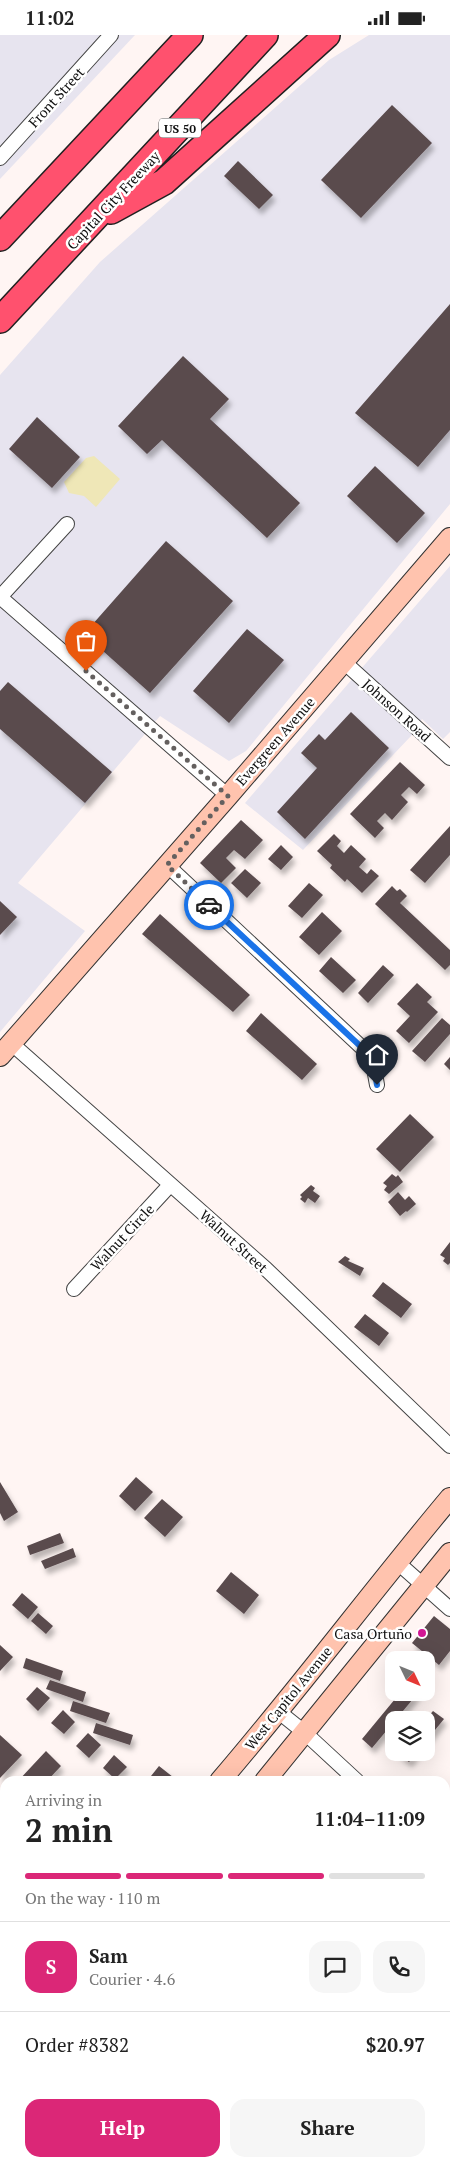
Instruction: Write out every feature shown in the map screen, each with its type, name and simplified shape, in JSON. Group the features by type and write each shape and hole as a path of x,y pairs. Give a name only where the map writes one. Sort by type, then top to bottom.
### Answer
{"highway":[{"path":"30,205 166,35"},
{"path":"0,238 190,35"},
{"name":"Capital City Freeway","path":"0,320 266,35"},
{"path":"94,220 164,182 327,35"}],"main road":[{"name":"Evergreen Avenue","path":"6,1050 450,538"},
{"name":"West Capitol Avenue","path":"224,1776 280,1712 397,1562 450,1498"},
{"path":"269,1776 450,1553"}],"street":[{"name":"Front Street","path":"0,158 111,35"},
{"path":"67,525 0,597 228,796"},
{"name":"Johnson Road","path":"344,662 450,758"},
{"path":"167,865 372,1057 377,1085"},
{"name":"Walnut Street","path":"6,1050 170,1185 266,1269 450,1446"},
{"name":"Walnut Circle","path":"74,1289 170,1185"},
{"path":"397,1562 450,1609"},
{"path":"280,1712 352,1776"}],"shaded area":[{"path":"0,35 135,35 0,179"},
{"path":"369,35 450,35 450,504 246,751 229,761 160,716 18,883 85,931 0,1032 0,375 100,262 329,60"},
{"path":"94,456 120,479 96,507 84,496 69,493 64,482 86,458"},
{"path":"450,566 450,732 443,739 422,719 411,736 303,850 245,803"}],"building":[{"path":"392,105 432,143 361,218 321,180"},
{"path":"238,161 273,195 259,209 224,176"},
{"path":"450,304 450,430 418,467 355,413"},
{"path":"183,356 229,399 210,419 300,503 267,538 162,440 147,454 118,426"},
{"path":"37,417 80,457 52,488 9,449"},
{"path":"375,466 425,513 397,543 347,496"},
{"path":"166,541 233,601 150,693 84,634"},
{"path":"247,629 284,660 229,723 193,691"},
{"path":"8,682 112,772 85,803 0,729 0,691"},
{"path":"351,712 389,748 305,839 277,812 317,768 301,753 319,734 325,740"},
{"path":"400,762 425,785 417,794 409,787 401,795 408,802 392,820 385,813 377,821 384,828 375,838 350,814"},
{"path":"241,820 263,840 245,859 234,850 226,858 236,868 221,883 200,863"},
{"path":"450,826 450,855 425,883 410,870"},
{"path":"334,834 341,841 337,846 344,853 351,845 366,859 359,867 367,874 371,869 379,876 362,893 347,879 345,882 330,868 332,865 317,851"},
{"path":"281,845 293,857 281,870 268,859"},
{"path":"245,869 261,883 247,898 231,883"},
{"path":"309,883 323,895 302,918 288,906"},
{"path":"392,886 397,891 400,889 407,896 400,903 450,950 450,965 445,970 375,904"},
{"path":"0,901 17,917 0,935"},
{"path":"322,912 342,931 319,955 299,937"},
{"path":"160,914 250,995 233,1012 142,934"},
{"path":"331,957 356,980 343,993 319,971"},
{"path":"383,965 394,975 368,1003 358,993"},
{"path":"417,983 432,997 427,1002 438,1012 409,1043 396,1031 410,1016 397,1004"},
{"path":"261,1013 317,1064 302,1080 246,1031"},
{"path":"442,1018 450,1025 450,1034 425,1062 412,1051"},
{"path":"450,1057 450,1070 444,1064"},
{"path":"410,1114 434,1137 400,1172 376,1149"},
{"path":"392,1174 396,1177 398,1175 403,1182 389,1194 384,1190 387,1186 383,1183"},
{"path":"311,1185 315,1188 313,1191 320,1196 315,1203 308,1198 305,1203 300,1199 302,1197 300,1195"},
{"path":"398,1192 405,1200 409,1196 416,1204 400,1216 388,1202"},
{"path":"450,1242 450,1263 448,1265 443,1261 445,1258 440,1255"},
{"path":"345,1256 350,1259 348,1261 364,1268 360,1276 338,1262"},
{"path":"383,1282 412,1304 401,1318 372,1296"},
{"path":"365,1314 389,1333 379,1346 354,1327"},
{"path":"136,1477 153,1492 135,1511 119,1496"},
{"path":"0,1482 18,1512 4,1521 0,1513"},
{"path":"162,1499 183,1517 165,1537 144,1518"},
{"path":"60,1533 64,1543 30,1555 27,1546"},
{"path":"73,1548 76,1557 45,1569 41,1561"},
{"path":"231,1572 259,1595 244,1614 216,1591"},
{"path":"22,1593 38,1607 28,1619 12,1605"},
{"path":"38,1613 53,1626 46,1634 31,1621"},
{"path":"434,1616 450,1629 450,1651 439,1665 435,1662 435,1651 422,1651 412,1643"},
{"path":"0,1645 13,1657 0,1671"},
{"path":"26,1658 63,1671 60,1681 23,1668"},
{"path":"50,1680 86,1692 83,1702 46,1689"},
{"path":"37,1687 50,1698 38,1711 26,1699"},
{"path":"73,1701 110,1713 106,1723 70,1711"},
{"path":"393,1701 411,1701 403,1711 385,1711"},
{"path":"63,1710 75,1722 64,1734 51,1723"},
{"path":"385,1711 385,1732 372,1748 362,1739"},
{"path":"435,1712 444,1719 435,1730"},
{"path":"96,1723 133,1735 130,1745 93,1733"},
{"path":"88,1733 101,1745 89,1758 76,1746"},
{"path":"0,1735 22,1755 0,1776"},
{"path":"46,1751 61,1766 52,1776 23,1776"},
{"path":"114,1755 127,1767 118,1776 112,1776 103,1768"},
{"path":"159,1766 172,1776 151,1776"}],"way so far":[{"path":"86,671 228,796 167,865 209,905"}],"place":[{"name":"Casa Ortuño","path":"422,1633"}],"route":[{"path":"209,905 372,1057 377,1085"}]}
